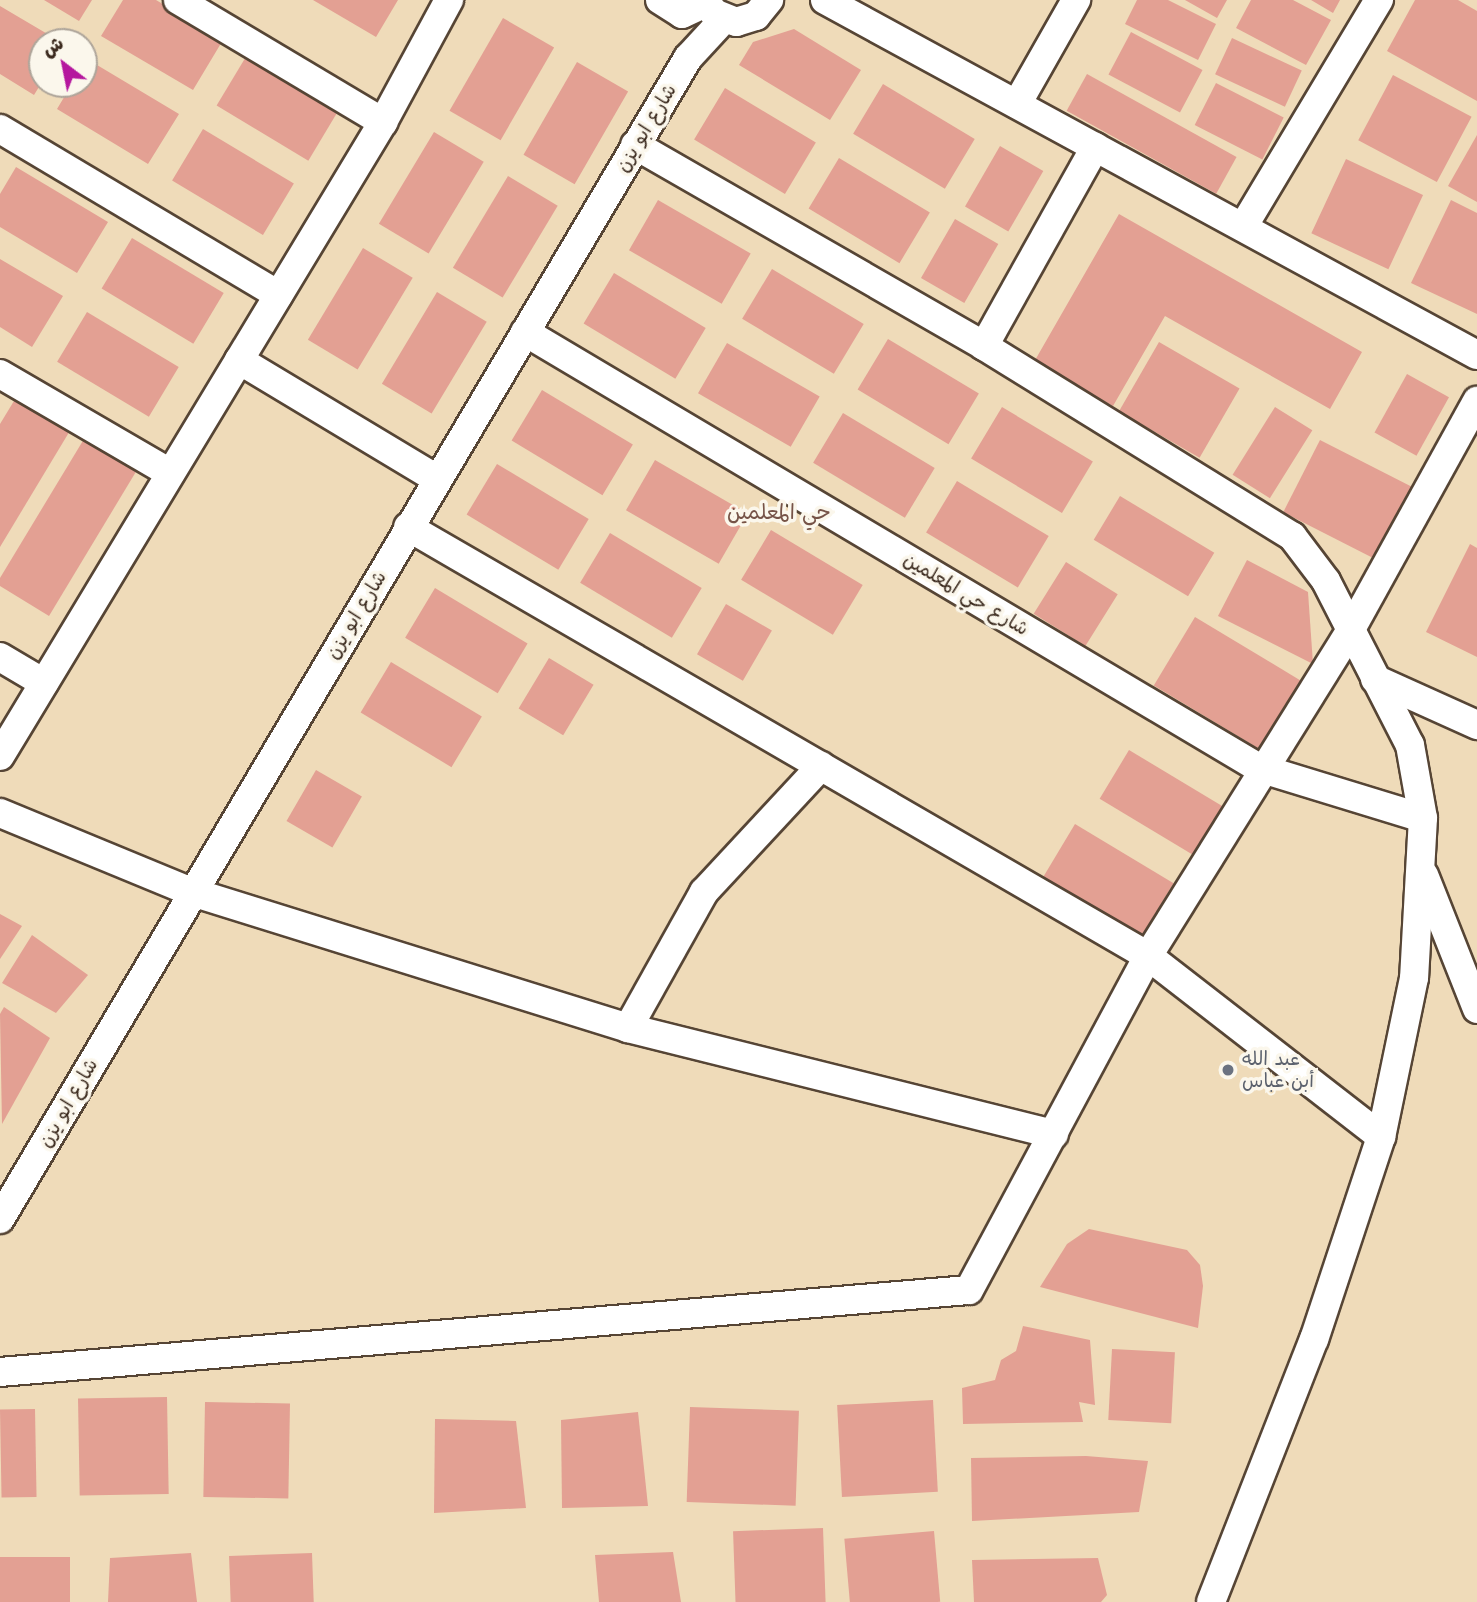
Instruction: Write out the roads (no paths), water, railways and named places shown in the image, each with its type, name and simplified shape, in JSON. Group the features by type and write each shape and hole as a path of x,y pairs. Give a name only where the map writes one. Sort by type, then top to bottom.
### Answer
{"street":[{"path":"178,0 383,122"},
{"path":"0,756 383,122 449,0"},
{"path":"660,0 682,14 712,8 756,16 769,0"},
{"path":"825,0 1477,355"},
{"path":"1017,104 1076,0"},
{"path":"1243,227 1379,0"},
{"name":"شارع ابو يزن","path":"0,1219 688,58 712,8"},
{"path":"0,129 278,295"},
{"path":"635,145 984,346 1292,536 1326,581 1410,745 1423,818 1414,978 1381,1137 1314,1339 1211,1602"},
{"path":"984,346 1095,147"},
{"name":"شارع حي المعلمين","path":"525,332 1259,768 1423,818"},
{"path":"239,360 437,480"},
{"path":"0,374 170,473"},
{"path":"0,1372 969,1290 1148,956 1259,768 1350,631 1477,401"},
{"path":"408,527 1148,956 1381,1137"},
{"path":"0,657 44,683"},
{"path":"1375,678 1477,725"},
{"path":"628,1028 704,892 821,766"},
{"path":"0,813 192,892 628,1028 1054,1135"},
{"path":"1420,866 1477,1009"}],"place":[{"name":"عبد الله أبن عباس","path":"1228,1070"}],"district":[{"name":"حي المعلمين","path":"779,512"}]}
